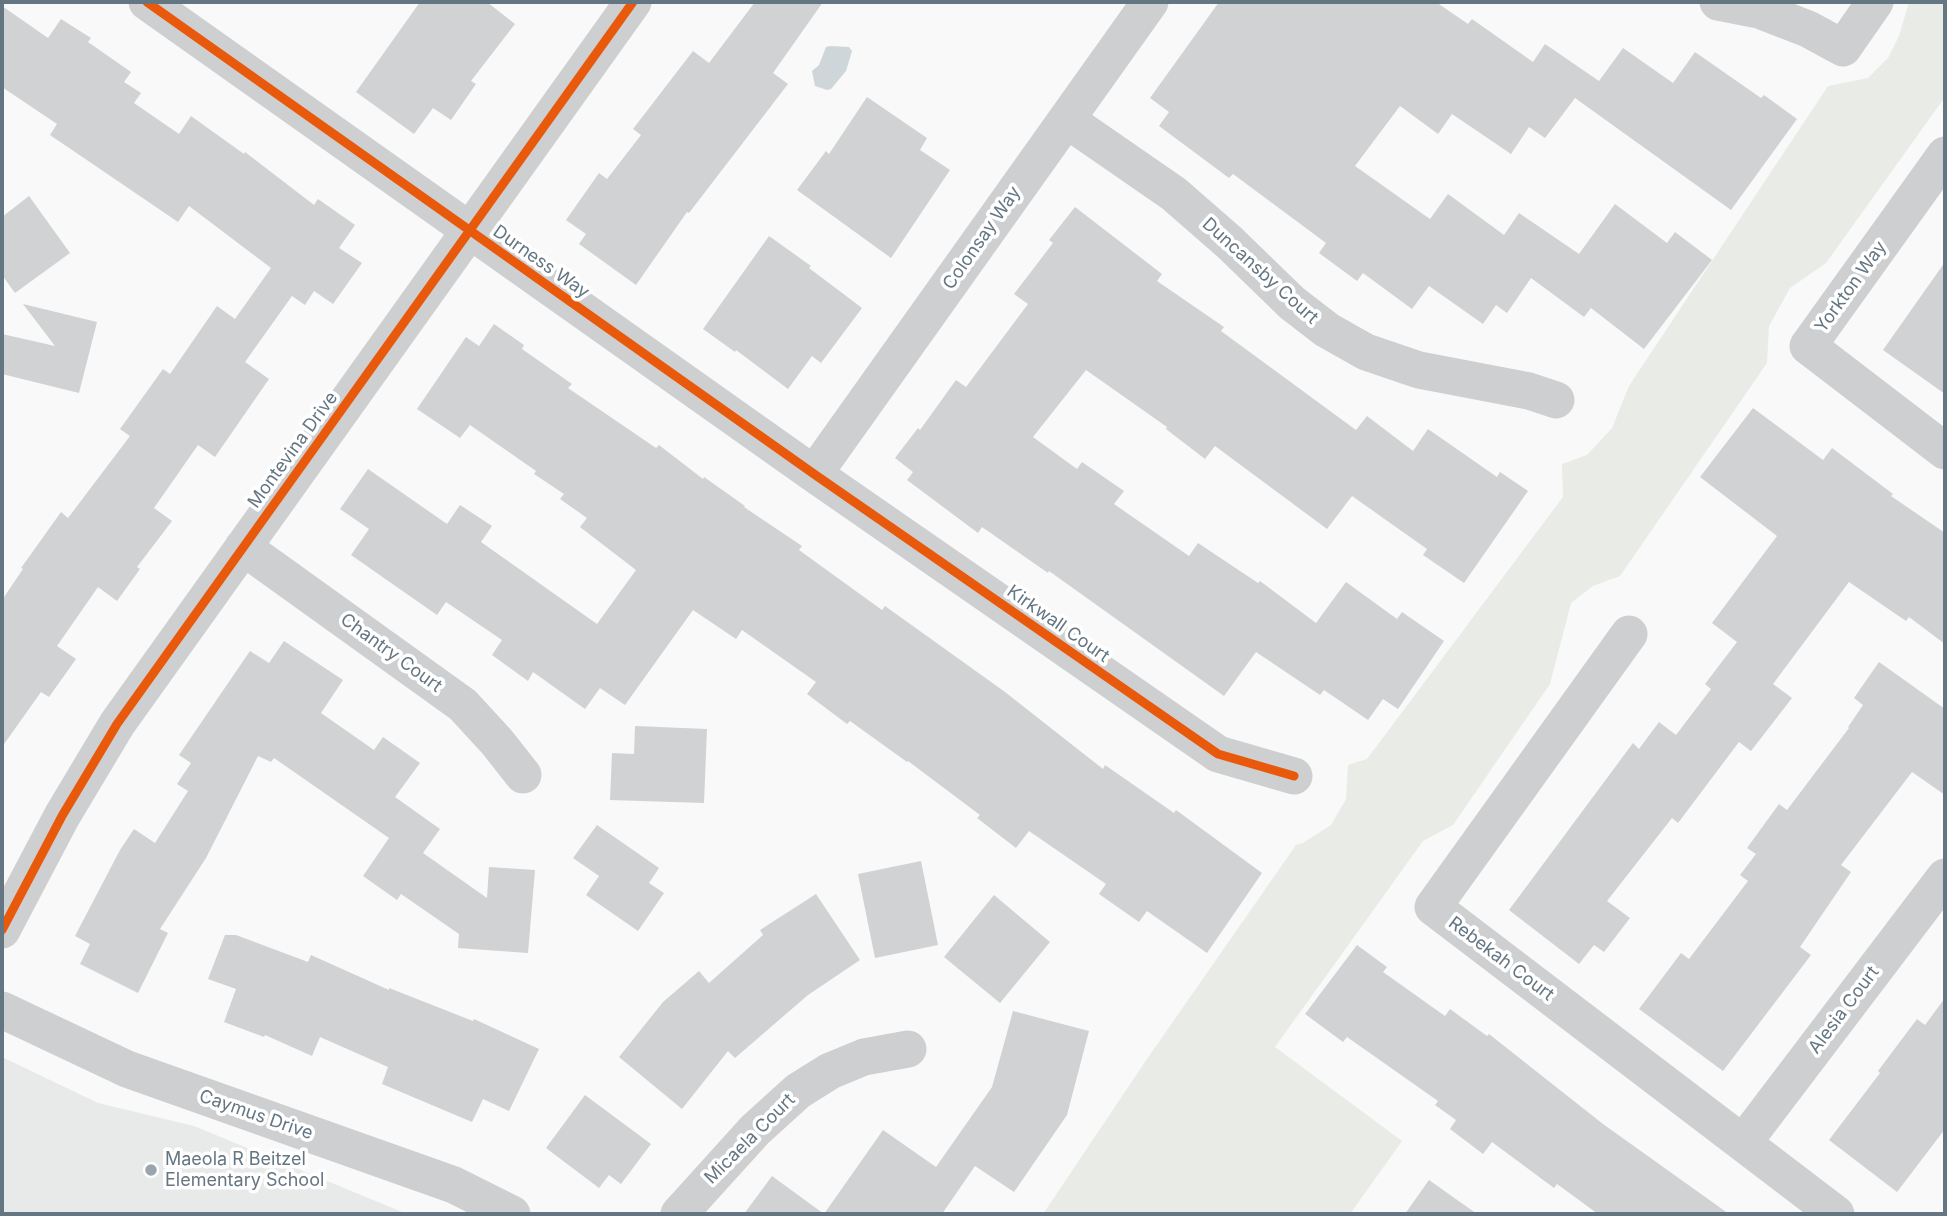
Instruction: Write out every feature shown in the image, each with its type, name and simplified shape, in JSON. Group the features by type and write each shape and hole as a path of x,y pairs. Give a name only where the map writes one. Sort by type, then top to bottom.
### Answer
{"street":[{"name":"Durness Way","path":"147,2 814,474"},
{"name":"Montevina Drive","path":"2,930 62,816 117,724 633,2"},
{"name":"Colonsay Way","path":"814,474 1150,2"},
{"path":"1718,2 1759,10 1808,29 1843,48 1875,2"},
{"name":"Duncansby Court","path":"1067,120 1174,194 1292,303 1327,330 1366,352 1419,370 1529,391 1556,400"},
{"name":"Yorkton Way","path":"1945,155 1808,346 1945,451"},
{"name":"Kirkwall Court","path":"814,474 1218,754 1294,776"},
{"name":"Chantry Court","path":"243,547 463,705 523,775"},
{"name":"Rebekah Court","path":"1629,634 1433,907 1836,1214"},
{"name":"Alesia Court","path":"1743,1143 1945,877"},
{"name":"Caymus Drive","path":"2,1010 127,1069 454,1185 512,1214"},
{"name":"Micaela Court","path":"679,1214 755,1130 798,1091 830,1071 864,1057 908,1049"}],"shaded area":[{"path":"1909,2 1945,2 1945,97 1826,263 1790,288 1769,326 1767,363 1620,576 1593,586 1571,603 1550,684 1453,825 1423,841 1275,1047 1402,1141 1350,1214 1043,1214 1296,845 1331,825 1346,799 1348,765 1367,759 1563,497 1562,464 1587,455 1612,428 1629,386 1828,86 1868,78 1888,58 1899,36"},
{"path":"826,47 849,47 852,51 846,71 831,89 827,90 815,86 812,71 819,65"},
{"name":"Maeola R Beitzel Elementary School","path":"2,1057 98,1103 194,1126 407,1214 2,1214"}],"building":[{"path":"420,2 487,2 515,24 471,81 476,84 451,120 433,108 414,134 356,92"},
{"path":"755,2 823,2 773,73 788,84 689,213 687,212 636,285 579,244 586,234 566,220 599,173 607,179 641,135 633,129 693,51 709,63"},
{"path":"1219,2 1436,2 1468,24 1472,19 1533,62 1545,44 1599,81 1623,48 1673,83 1695,52 1761,98 1764,95 1797,119 1731,210 1575,98 1545,138 1529,127 1511,154 1452,114 1438,134 1400,106 1355,166 1430,219 1448,194 1504,235 1519,213 1579,254 1615,204 1667,243 1675,232 1712,260 1644,349 1591,308 1584,317 1531,278 1507,313 1496,305 1483,324 1429,286 1412,309 1363,273 1357,281 1319,253 1326,243 1233,174 1229,178 1159,126 1169,112 1150,98"},
{"path":"2,6 48,38 61,19 91,38 88,42 131,72 124,82 141,93 134,103 179,134 191,116 244,154 245,152 314,205 318,199 355,225 339,248 362,263 333,304 314,291 305,305 292,296 245,362 269,379 215,457 198,445 154,508 172,521 137,567 140,569 117,601 98,587 57,646 76,659 49,697 41,692 2,747 2,600 61,512 68,518 130,436 120,429 163,369 170,374 217,306 235,319 271,268 189,206 178,222 50,135 57,124 2,87"},
{"path":"867,97 927,138 920,150 950,170 891,258 797,190 826,151 829,154"},
{"path":"29,196 70,253 15,293 2,275 2,217"},
{"path":"1075,207 1162,274 1157,281 1224,327 1221,331 1356,430 1367,416 1413,451 1428,429 1497,477 1500,472 1528,491 1464,583 1423,555 1427,549 1352,496 1327,529 1215,446 1205,459 1166,429 1167,427 1086,370 1033,437 1077,469 1082,462 1124,491 1114,504 1189,556 1198,543 1258,583 1260,581 1316,623 1346,582 1397,619 1402,612 1444,641 1398,709 1383,699 1368,720 1324,690 1320,695 1256,652 1224,696 1049,571 1048,573 982,527 978,533 907,480 913,472 895,458 918,428 920,430 956,380 966,387 1028,304 1014,294 1053,243 1049,240"},
{"path":"769,236 862,308 821,363 812,356 788,389 703,329"},
{"path":"1945,262 1945,394 1883,350"},
{"path":"23,304 97,322 79,393 2,374 2,334 55,346"},
{"path":"494,324 524,345 522,349 572,384 568,388 656,448 659,445 703,479 704,477 802,546 799,550 882,610 885,606 1005,692 1103,769 1105,765 1174,813 1176,810 1262,873 1207,953 1147,911 1139,922 1099,894 1106,884 1029,831 1016,848 977,818 980,815 908,761 850,721 847,724 807,694 816,682 742,630 736,639 693,610 625,705 600,688 585,709 533,672 528,681 492,655 502,640 446,602 437,615 351,555 369,529 340,509 368,469 447,524 460,505 492,526 481,542 597,624 636,570 580,527 587,518 560,499 564,494 534,474 536,471 470,425 460,438 417,409 466,337 479,346"},
{"path":"1753,408 1823,460 1832,448 1893,494 1891,496 1945,533 1945,644 1909,617 1906,621 1849,582 1773,684 1792,698 1751,751 1739,742 1678,823 1672,818 1607,901 1630,918 1604,952 1594,945 1579,964 1509,910 1633,743 1639,749 1659,722 1676,735 1711,689 1705,684 1737,642 1712,623 1777,536 1700,477"},
{"path":"284,641 343,680 321,713 374,750 383,737 420,763 395,797 440,829 423,853 487,898 489,867 535,870 528,953 458,948 459,934 401,894 397,900 363,876 389,838 274,758 271,762 258,756 206,858 160,929 168,933 138,993 80,964 90,944 75,936 120,850 134,829 155,843 188,791 177,784 191,763 179,755 250,651 269,663"},
{"path":"1879,662 1945,709 1945,795 1912,772 1841,865 1851,872 1800,947 1811,955 1723,1071 1639,1009 1681,953 1689,959 1748,881 1740,875 1756,854 1747,848 1779,804 1787,810 1849,728 1863,705 1854,698"},
{"path":"635,726 707,729 704,803 610,800 612,753 634,754"},
{"path":"597,825 659,868 649,883 664,893 638,931 586,895 599,876 573,858"},
{"path":"921,861 938,945 875,958 858,874"},
{"path":"816,894 860,960 808,995 735,1058 728,1051 682,1109 619,1057 663,1002 699,971 709,983 763,935 760,930"},
{"path":"994,895 1050,942 1000,1003 944,957"},
{"path":"225,935 236,935 308,962 311,955 389,990 473,1021 474,1019 539,1049 509,1111 483,1099 472,1122 382,1084 388,1067 320,1037 312,1056 265,1035 264,1037 224,1022 236,989 208,979"},
{"path":"1357,945 1387,967 1383,972 1445,1016 1450,1009 1487,1036 1489,1034 1603,1124 1729,1214 1598,1214 1557,1184 1554,1188 1492,1142 1483,1154 1450,1129 1456,1120 1435,1105 1438,1101 1347,1037 1343,1042 1305,1014"},
{"path":"1945,998 1945,1129 1897,1192 1829,1140 1917,1019 1925,1025"},
{"path":"1013,1011 1089,1031 1067,1115 1014,1192 975,1166 942,1214 824,1214 883,1130 936,1167 992,1087"},
{"path":"585,1095 651,1144 621,1184 609,1175 599,1188 546,1148"},
{"path":"772,1176 824,1214 744,1214"},
{"path":"1429,1180 1477,1214 1405,1214"}],"cycle path":[{"path":"147,2 814,474 1218,754 1294,776"},
{"path":"2,930 62,816 117,724 633,2"}],"place":[{"name":"Maeola R Beitzel Elementary School","path":"151,1170"}]}
